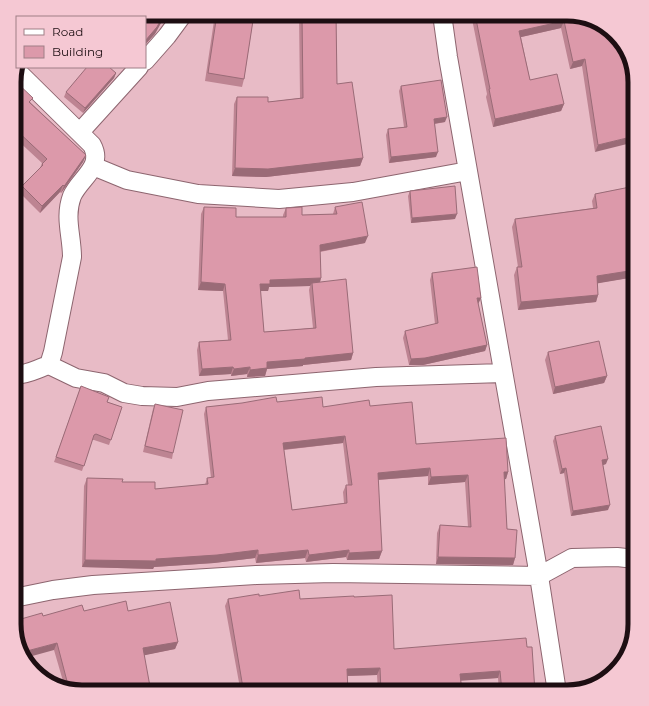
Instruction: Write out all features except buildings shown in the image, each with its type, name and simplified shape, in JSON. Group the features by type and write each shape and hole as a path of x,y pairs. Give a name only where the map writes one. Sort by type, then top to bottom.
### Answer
{"street":[{"path":"146,60 178,21"},
{"path":"443,21 539,576 556,685"},
{"path":"80,132 138,68"},
{"path":"21,75 80,132 92,145 96,156 93,166 73,194 70,203 68,225 72,257 48,365"},
{"path":"93,166 127,180 198,194 279,199 353,192 468,172"},
{"path":"21,374 30,373 36,368 48,365 76,378 104,383 124,393 142,396 177,396 208,391 376,377 503,373"},
{"path":"21,597 53,590 93,585 256,575 333,573 539,576 572,558 628,558"}]}
